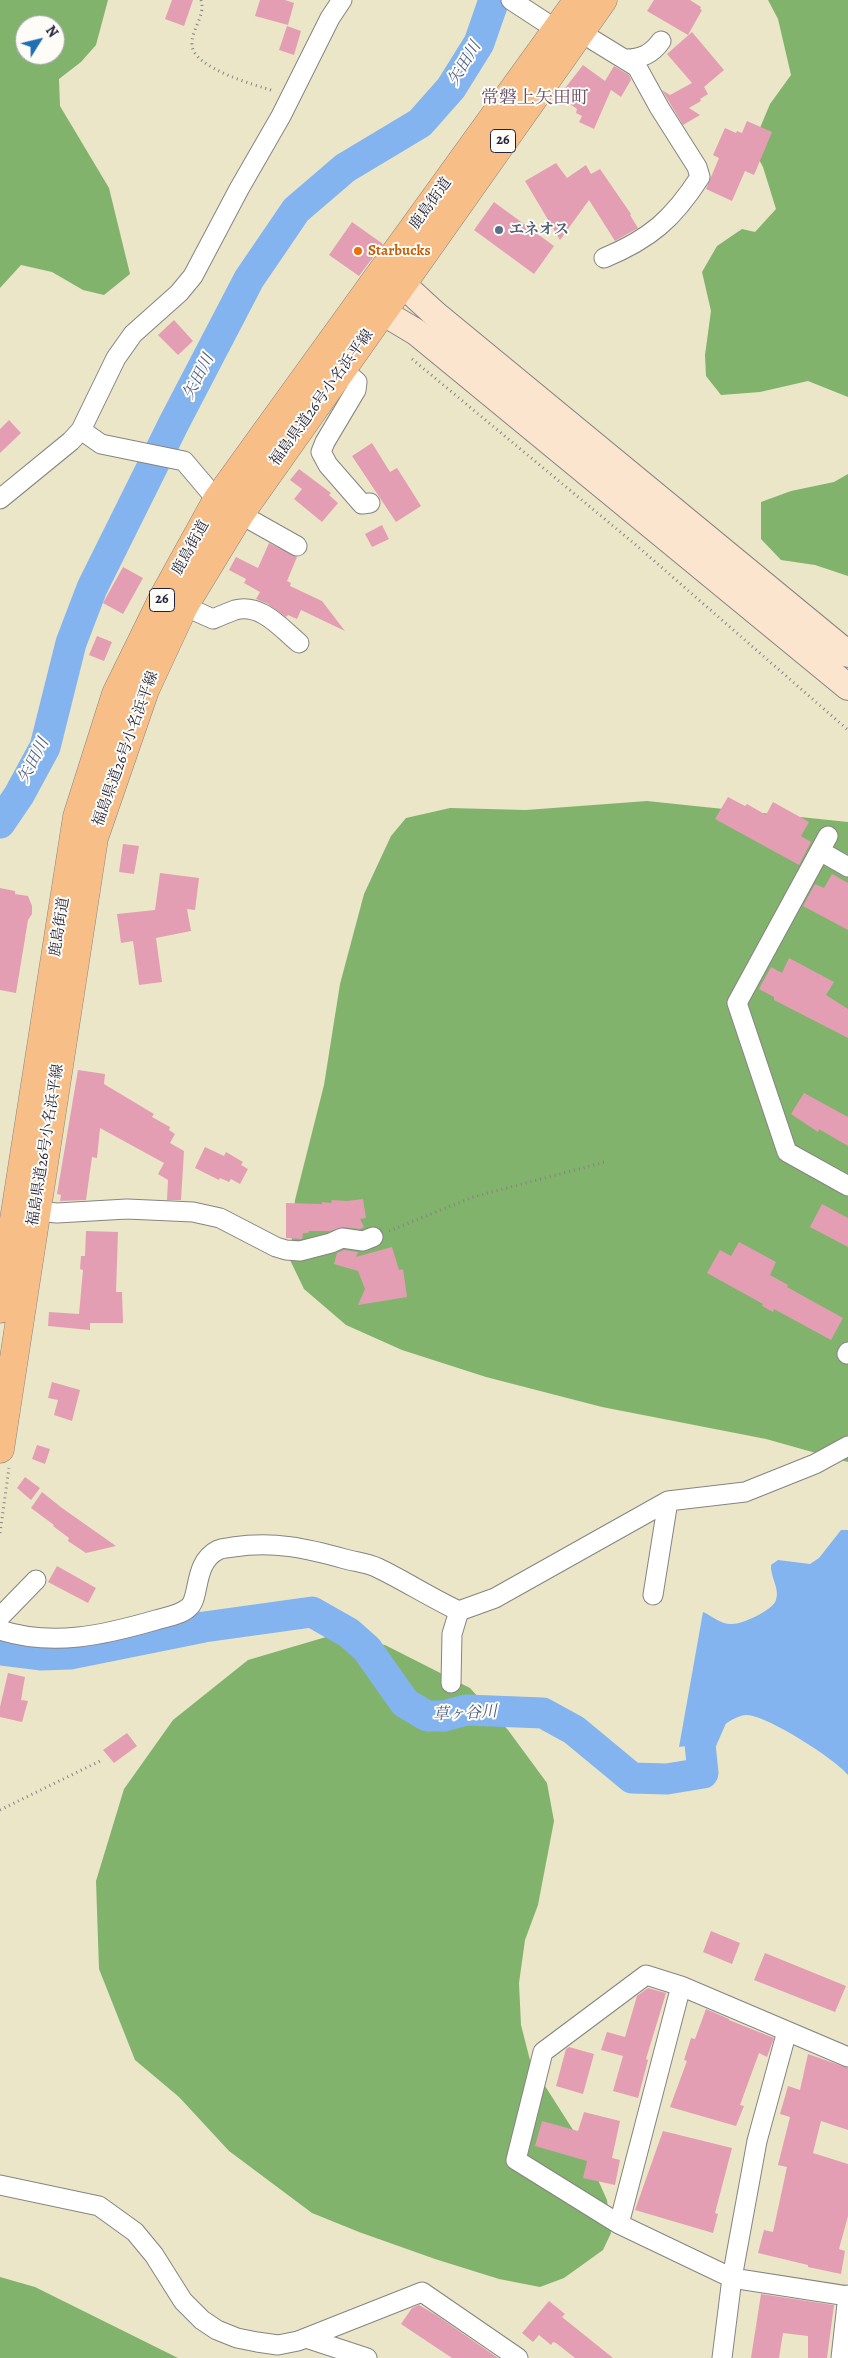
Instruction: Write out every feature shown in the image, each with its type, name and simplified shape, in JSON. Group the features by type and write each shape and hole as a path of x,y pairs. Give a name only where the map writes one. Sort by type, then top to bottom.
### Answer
{"main road":[{"name":"鹿島街道","path":"393,276 578,0"},
{"name":"福島県道26号小名浜平線","path":"5,1454 35,1211 94,838 145,690 228,507 342,368 372,307 393,276 603,0"},
{"name":"鹿島街道","path":"0,1309 77,817 116,694 164,596 372,307"}],"street":[{"path":"0,499 71,441 81,430 116,358 132,334 179,293 193,276 238,189 291,96 330,18 342,0"},
{"path":"511,0 557,30"},
{"path":"593,40 631,63 644,68 658,82"},
{"path":"631,63 651,53 661,41"},
{"path":"604,258 646,238 672,214 700,177 697,168 631,63"},
{"path":"677,136 700,153"},
{"path":"683,198 701,185"},
{"path":"393,276 435,314 848,654"},
{"path":"372,307 416,332 848,687"},
{"path":"342,368 357,382 356,390 325,442 322,452 328,465 362,504 370,503"},
{"path":"81,430 101,444 184,461 228,507 297,546"},
{"path":"184,606 212,619 236,610 256,610 266,615 299,643"},
{"path":"848,867 824,844 737,1003 787,1152 848,1186"},
{"path":"35,1211 57,1213 126,1209 193,1212 220,1218 276,1247 286,1250 300,1251 331,1243 342,1238 364,1241 373,1237"},
{"path":"0,1630 21,1637 62,1640 126,1628 178,1613 188,1609 194,1602 196,1585 202,1568 209,1557 219,1549 256,1544 301,1547 376,1567 459,1611 495,1598 668,1502 745,1492 815,1464 848,1446"},
{"path":"653,1595 668,1502"},
{"path":"0,1617 36,1580"},
{"path":"451,1683 452,1634 459,1611"},
{"path":"841,2358 848,2295 732,2278 619,2224 516,2160 543,2052 646,1975 681,1986 848,2057"},
{"path":"619,2224 681,1986"},
{"path":"722,2358 732,2278 757,2141 787,2031"},
{"path":"0,2185 99,2206 135,2232 154,2255 182,2301 202,2320 217,2330 237,2338 278,2344 306,2338 422,2292 518,2358"},
{"path":"306,2338 368,2358"}],"path":[{"path":"201,0 201,13 192,45 195,54 202,61 242,81 291,96"},
{"path":"406,353 636,545 848,730"},
{"path":"373,1237 473,1197 605,1162"},
{"path":"0,1533 5,1454"},
{"path":"0,1810 95,1766 102,1760"}],"green space":[{"path":"0,0 108,0 96,45 81,62 59,79 60,106 109,188 130,274 104,295 83,290 52,272 21,265 0,288"},
{"path":"768,0 848,0 848,397 808,381 760,392 721,395 706,376 705,355 711,311 702,272 717,246 742,229 755,232 776,209 763,167 752,147 770,104 791,75 778,19"},
{"path":"848,474 848,576 815,565 781,560 761,539 761,502 791,491 834,482"},
{"path":"647,801 848,822 848,1462 766,1439 602,1407 486,1377 402,1350 346,1325 304,1289 290,1260 295,1200 324,1085 340,984 364,894 391,836 406,818 450,808 526,810"},
{"path":"326,1637 385,1645 470,1688 508,1730 547,1783 554,1821 538,1905 525,1940 519,1983 521,2025 531,2064 582,2144 607,2200 611,2233 603,2250 564,2278 540,2287 499,2279 435,2259 312,2213 229,2151 179,2097 135,2060 99,1969 96,1881 124,1789 173,1720 248,1660"},
{"path":"0,2277 35,2287 178,2358 0,2358"}],"water":[{"path":"841,1530 848,1530 848,1775 830,1759 800,1739 768,1722 746,1715 728,1722 719,1729 713,1735 715,1742 679,1747 703,1612 721,1622 732,1624 743,1622 764,1612 774,1604 777,1596 771,1565 778,1560 810,1564 819,1558"}],"building":[{"path":"172,0 193,0 184,26 165,19"},
{"path":"260,0 285,0 294,3 288,25 255,16"},
{"path":"654,0 690,0 701,7 700,9 702,10 688,35 647,11"},
{"path":"287,26 301,31 294,55 279,50"},
{"path":"692,32 724,70 704,87 708,94 689,108 700,115 683,125 662,90 670,95 692,83 667,54"},
{"path":"583,65 605,81 614,66 629,75 631,80 621,97 611,90 594,129 579,122 582,116 576,113 577,109 559,96"},
{"path":"747,121 772,132 754,175 745,171 732,201 706,189 719,158 713,155 725,128 736,133 737,131 742,133"},
{"path":"556,163 567,178 586,165 591,174 600,169 631,214 638,228 615,241 589,200 560,240 525,181"},
{"path":"494,202 554,246 534,274 474,230"},
{"name":"Starbucks","path":"352,222 383,244 359,276 329,255"},
{"path":"174,320 193,341 178,355 158,335"},
{"path":"9,420 21,433 0,453 0,429"},
{"path":"372,443 390,472 397,468 421,506 396,522 352,456"},
{"path":"299,469 331,493 329,495 338,503 322,522 294,499 302,489 290,480"},
{"path":"382,525 389,539 372,547 365,534"},
{"path":"269,543 297,557 287,581 291,583 290,586 322,601 345,631 301,610 297,619 288,615 286,617 268,604 256,599 260,592 244,583 246,579 229,570 236,557 258,568"},
{"path":"123,567 143,578 123,614 103,603"},
{"path":"97,636 112,642 104,661 89,655"},
{"path":"728,797 745,806 747,804 766,815 773,802 809,822 801,836 811,842 799,865 715,819"},
{"path":"123,844 139,846 134,874 119,872"},
{"path":"160,873 199,878 195,910 187,909 191,931 156,938 162,982 139,985 133,941 121,943 117,914 155,910"},
{"path":"832,874 848,883 848,930 803,906 815,884 824,888"},
{"path":"0,888 15,891 15,894 28,896 32,906 16,993 0,990"},
{"path":"789,958 834,982 826,995 848,1009 848,1038 774,1000 774,997 759,989 771,967 782,973"},
{"path":"78,1070 105,1074 104,1084 154,1114 152,1117 170,1127 169,1130 175,1134 170,1143 184,1151 181,1200 167,1200 168,1180 158,1174 164,1163 100,1128 97,1158 92,1157 86,1200 60,1201 61,1195 57,1194"},
{"path":"804,1093 848,1117 848,1146 819,1129 818,1132 791,1114"},
{"path":"205,1147 224,1156 226,1152 243,1162 241,1165 248,1169 240,1184 231,1179 229,1182 220,1178 219,1180 195,1168"},
{"path":"363,1199 366,1218 360,1219 364,1227 360,1229 343,1227 330,1231 309,1231 308,1233 303,1233 302,1239 286,1238 286,1203 322,1204 322,1202 331,1203 332,1200"},
{"path":"822,1204 848,1218 848,1247 810,1227"},
{"path":"86,1231 118,1232 116,1292 122,1292 123,1323 90,1323 90,1330 48,1326 49,1312 79,1314 83,1270 80,1269 81,1256 85,1256"},
{"path":"739,1242 776,1262 770,1275 788,1285 787,1287 843,1318 831,1340 774,1309 773,1312 762,1306 763,1304 707,1273 720,1250 731,1256"},
{"path":"392,1247 399,1270 403,1269 407,1297 358,1305 365,1289 358,1271 334,1264 337,1253 344,1250 358,1252 356,1257"},
{"path":"52,1382 80,1390 72,1421 54,1415 58,1400 48,1398"},
{"path":"37,1445 50,1449 45,1464 32,1459"},
{"path":"25,1477 40,1488 31,1500 17,1488"},
{"path":"42,1492 116,1546 86,1553 68,1541 69,1538 31,1508"},
{"path":"57,1566 96,1588 88,1603 48,1582"},
{"path":"8,1673 25,1677 21,1700 28,1701 22,1722 0,1717 0,1707"},
{"path":"127,1733 137,1746 114,1763 103,1750"},
{"path":"711,1931 740,1943 732,1964 703,1952"},
{"path":"765,1953 846,1986 835,2012 754,1980"},
{"path":"648,1988 666,1993 646,2059 648,2060 638,2098 613,2091 623,2056 601,2050 607,2032 625,2037 637,1996"},
{"path":"706,2009 774,2038 767,2057 759,2053 740,2105 744,2106 736,2126 670,2107 687,2061 684,2060 691,2038 695,2039"},
{"path":"569,2047 594,2054 583,2094 556,2086 566,2049"},
{"path":"808,2054 848,2068 848,2130 821,2121 813,2153 848,2164 848,2216 839,2249 845,2251 841,2274 758,2253 764,2230 773,2232 787,2167 778,2165 790,2117 780,2114 788,2086 800,2090"},
{"path":"584,2112 620,2121 612,2158 620,2160 615,2185 583,2178 587,2161 535,2146 542,2121 578,2131"},
{"path":"663,2131 732,2148 715,2213 718,2214 713,2233 635,2210"},
{"path":"761,2294 834,2305 827,2358 808,2358 808,2336 783,2333 779,2358 751,2358"},
{"path":"549,2301 565,2314 562,2317 613,2358 575,2358 556,2343 553,2342 551,2345 539,2335 533,2342 522,2333"},
{"path":"419,2305 498,2358 452,2358 401,2324 412,2308"}],"waterway":[{"name":"矢田川","path":"0,823 19,795 45,747 71,643 92,588 174,423 249,279 296,210 345,168 420,123 451,88 479,43 494,0"},
{"name":"草ヶ谷川","path":"0,1650 42,1655 70,1654 204,1627 312,1612 349,1633 367,1649 405,1703 427,1716 444,1716 466,1710 543,1713 574,1730 632,1778 667,1779 703,1773 700,1744 717,1705"}],"place":[{"name":"エネオス","path":"499,230"},
{"name":"Starbucks","path":"358,251"}],"district":[{"name":"常磐上矢田町","path":"535,99"}]}
